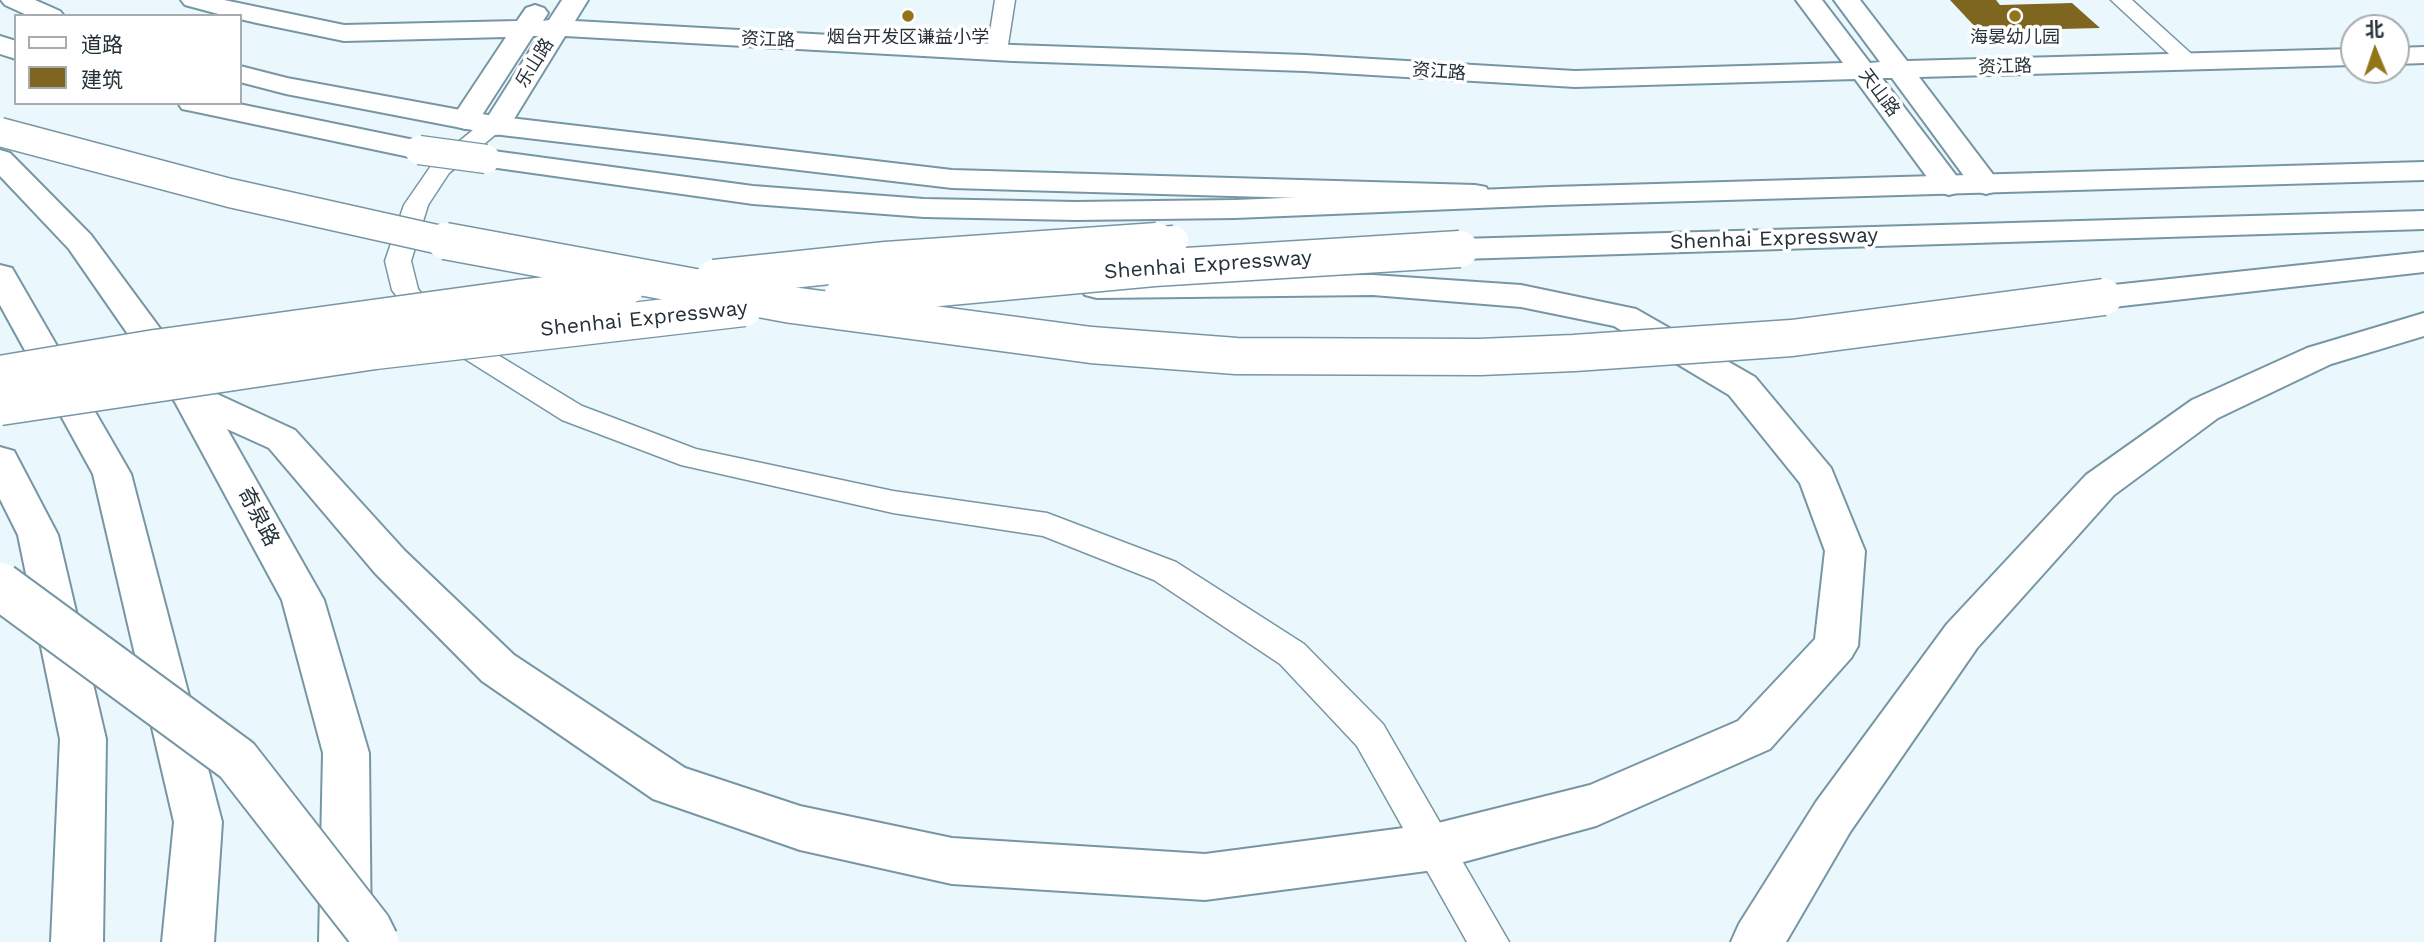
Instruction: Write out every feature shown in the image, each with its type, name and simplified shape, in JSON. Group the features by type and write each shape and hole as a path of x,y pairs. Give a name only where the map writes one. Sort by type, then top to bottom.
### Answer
{"main road":[{"path":"15,0 46,14"},
{"name":"资江路","path":"194,0 266,18 344,33 556,29 1305,63 1575,79 2340,57"},
{"name":"乐山路","path":"485,124 524,29 544,0"},
{"name":"乐山路","path":"485,124 575,0"},
{"name":"天山路","path":"1809,0 1949,186"},
{"name":"天山路","path":"1847,0 1902,70 1986,186"},
{"path":"242,75 286,86 485,124 952,179 1551,196"},
{"path":"202,105 419,150 753,195 924,208 1076,211 1222,209 1551,196 1986,186 2424,171"},
{"path":"0,132 230,193 433,239 792,304 1091,345 1236,356 1480,357 1792,338 2104,297 2424,262"},
{"name":"奇泉路","path":"0,159 80,242 191,397 303,600 346,753 345,942"},
{"name":"Shenhai Expressway","path":"0,374 155,348 519,298 886,260 2424,191"},
{"name":"Shenhai Expressway","path":"0,407 375,351 881,293 1458,236 2424,219"},
{"path":"0,275 112,474 198,822 188,942"},
{"path":"191,397 282,439 390,562 498,668 670,784 800,828 952,860 1205,877 1434,847 1596,805 1754,735 1836,646 1845,551 1817,478 1742,386 1624,317 1521,296 1373,285 1282,284 881,293"},
{"path":"1757,942 1833,817 1962,636 2100,485 2205,409 2319,356 2424,324"},
{"path":"0,461 38,535 83,739 77,942"},
{"path":"0,586 237,760 368,928 375,942"}],"street":[{"path":"997,51 1005,0"},
{"path":"2121,0 2189,62"},
{"path":"485,124 441,168 416,205 398,261 405,290 436,329 572,413 691,457 893,502 1047,525 1165,570 1292,654 1370,735 1489,942"}],"building":[{"name":"海晏幼儿园","path":"1950,0 1996,0 2000,5 2072,3 2100,28 1979,31"}],"place":[{"name":"烟台开发区谦益小学","path":"908,16"},
{"name":"海晏幼儿园","path":"2015,16"}]}
